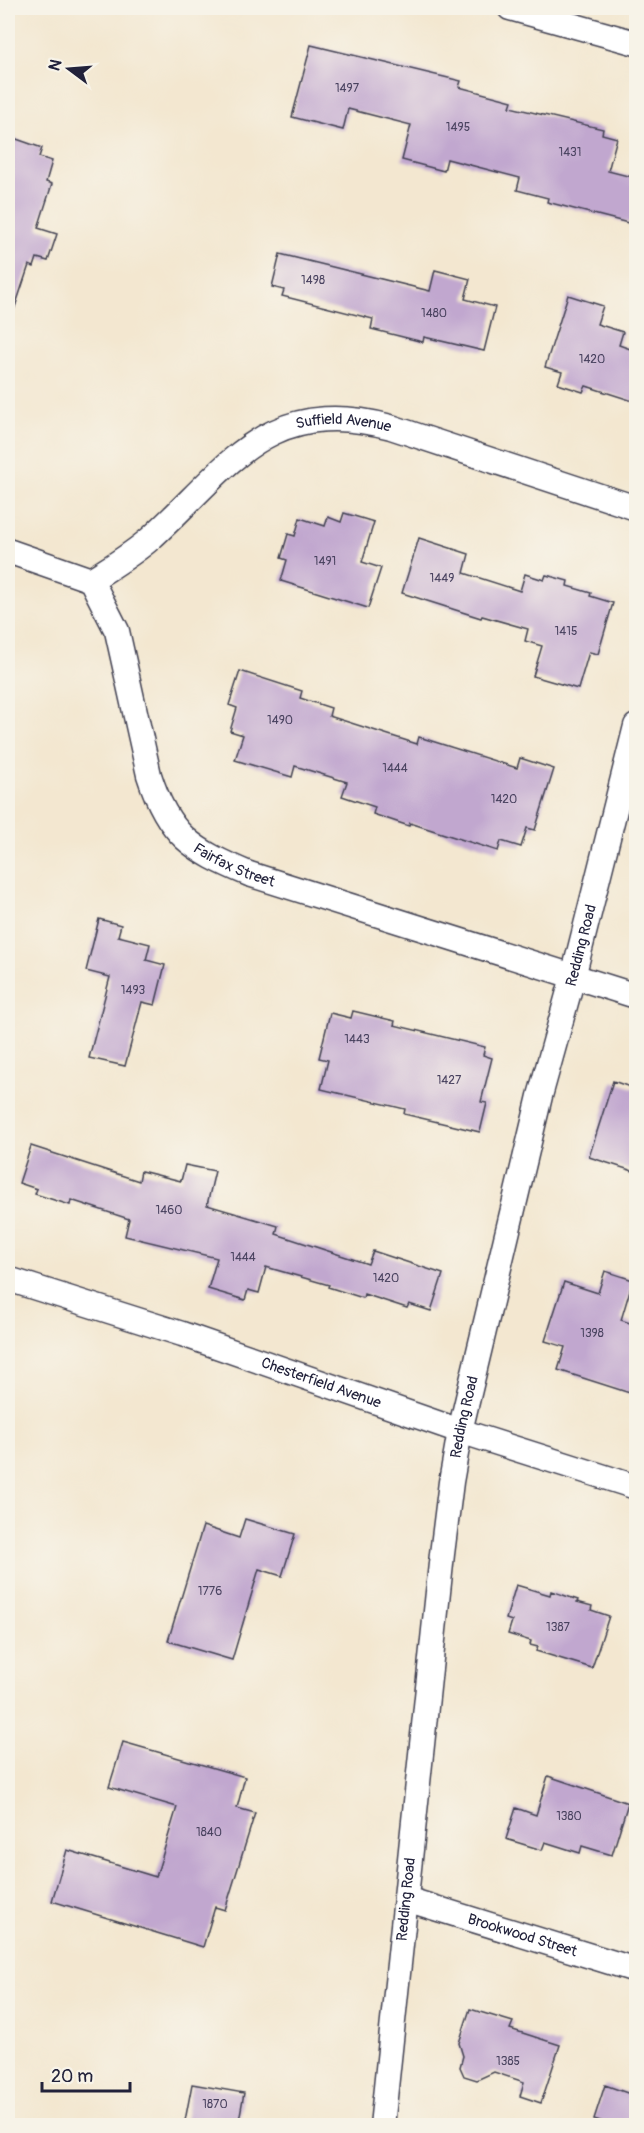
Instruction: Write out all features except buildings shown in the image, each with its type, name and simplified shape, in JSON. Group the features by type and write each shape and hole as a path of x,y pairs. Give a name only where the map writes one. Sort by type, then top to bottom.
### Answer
{"street":[{"path":"510,8 636,43"},
{"name":"Suffield Avenue","path":"91,580 149,540 244,449 267,434 317,420 343,418 391,427 636,508"},
{"path":"8,551 91,580"},
{"name":"Fairfax Street","path":"91,580 117,631 155,795 163,810 185,839 213,858 249,874 636,996"},
{"name":"Redding Road","path":"382,2126 450,1492 460,1431 540,1096 573,976 636,726"},
{"name":"Chesterfield Avenue","path":"8,1279 182,1334 460,1431 636,1486"},
{"name":"Brookwood Street","path":"406,1899 636,1970"}]}
